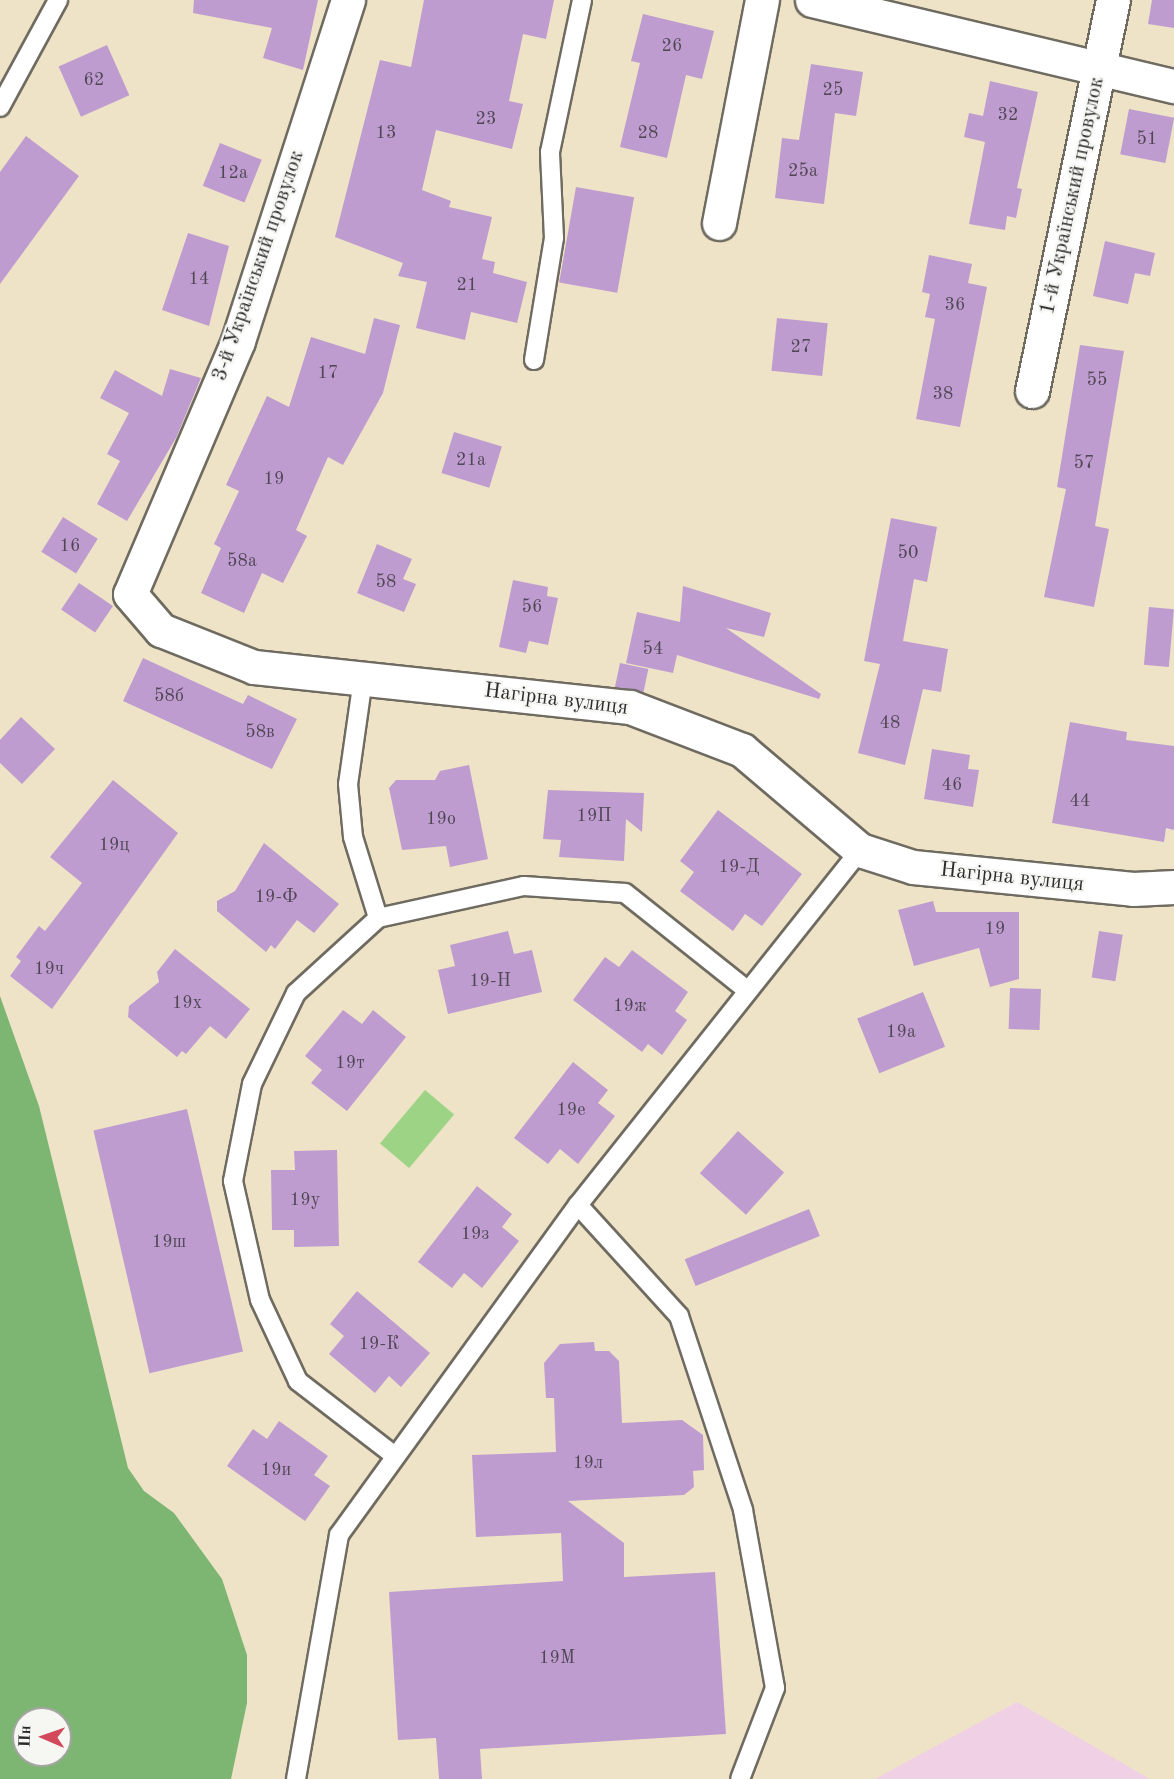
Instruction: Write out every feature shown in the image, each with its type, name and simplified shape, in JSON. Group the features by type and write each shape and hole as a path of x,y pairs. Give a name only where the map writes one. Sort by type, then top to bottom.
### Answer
{"street":[{"name":"3-й Український провулок","path":"130,594 238,342 348,0"},
{"path":"719,223 762,0"},
{"path":"812,0 1174,86"},
{"name":"1-й Український провулок","path":"1032,391 1113,0"},
{"name":"Нагірна вулиця","path":"130,594 161,630 255,668 630,707 742,750 860,850 964,875 1133,889 1174,886"}],"lane":[{"path":"0,107 58,0"},
{"path":"534,360 554,238 550,152 582,0"},
{"path":"363,679 348,784 354,837 378,918"},
{"path":"296,1779 339,1534 578,1205 860,850"},
{"path":"395,1456 298,1381 260,1300 233,1181 252,1084 296,993 378,918 524,886 625,893 748,991"},
{"path":"578,1205 679,1316 743,1510 775,1688 740,1779"}],"shaded area":[{"path":"1017,1702 1150,1779 875,1779"}],"green space":[{"path":"0,996 39,1106 128,1468 144,1491 174,1513 222,1579 247,1655 247,1703 231,1779 0,1779"},
{"path":"425,1090 454,1114 409,1168 380,1144"}],"building":[{"path":"194,0 318,0 303,70 263,58 272,28 193,13"},
{"path":"424,0 554,0 546,39 523,34 509,101 523,104 512,149 436,130 422,190 451,201 449,207 492,217 482,259 495,262 493,273 527,282 517,323 471,312 465,340 416,328 427,282 398,276 403,263 335,237 380,60 411,67"},
{"path":"1152,0 1174,0 1174,28 1148,24"},
{"path":"643,14 714,31 702,79 686,75 667,158 620,147 640,63 631,61"},
{"path":"107,45 129,95 81,117 59,67"},
{"path":"811,64 863,72 856,116 835,113 824,204 775,198 782,138 799,140"},
{"path":"990,81 1038,92 1017,188 1022,189 1016,218 1007,216 1005,230 969,224 985,142 964,137 969,113 983,116"},
{"path":"1129,109 1174,118 1165,163 1120,154"},
{"path":"26,136 79,176 0,284 0,172"},
{"path":"220,143 262,160 244,203 203,186"},
{"path":"576,187 634,197 617,293 559,283"},
{"path":"188,233 229,246 209,326 162,310"},
{"path":"1105,241 1155,253 1150,276 1135,273 1128,304 1093,296"},
{"path":"929,255 972,264 968,283 987,287 960,427 916,419 935,319 925,317 930,294 922,292"},
{"path":"374,318 400,325 383,393 343,465 328,457 296,530 307,536 283,583 262,573 244,613 201,593 221,548 214,544 239,491 226,485 267,396 289,407 311,337 365,354"},
{"path":"777,318 828,323 822,376 771,371"},
{"path":"1080,345 1124,351 1095,526 1109,529 1094,607 1044,597 1066,489 1057,487"},
{"path":"170,369 201,378 176,438 127,521 97,504 120,461 107,454 129,413 100,398 115,370 162,396"},
{"path":"454,432 502,447 489,488 441,473"},
{"path":"63,517 98,539 76,573 41,552"},
{"path":"891,518 937,527 927,582 914,579 903,641 948,649 941,692 923,689 905,765 858,753 880,664 864,661"},
{"path":"377,544 412,559 403,579 416,584 404,612 357,593"},
{"path":"513,580 548,587 547,596 558,598 548,645 529,641 526,653 499,647"},
{"path":"79,583 113,606 95,632 61,610"},
{"path":"683,586 771,613 764,637 726,628 821,694 819,699 677,655 673,673 626,663 637,612 680,622"},
{"path":"1149,607 1174,609 1169,667 1144,665"},
{"path":"143,658 243,704 248,695 297,719 272,769 123,701"},
{"path":"620,663 648,669 643,693 615,687"},
{"path":"21,717 55,749 22,784 0,763 0,740"},
{"path":"1070,722 1127,732 1126,740 1174,746 1174,830 1166,828 1164,842 1052,823"},
{"path":"932,749 970,755 968,769 979,770 973,807 924,799"},
{"path":"469,765 488,859 450,867 446,846 402,850 389,788 396,780 435,780 440,771"},
{"path":"113,780 178,833 52,1009 10,976 21,961 16,957 39,926 45,931 82,883 50,857"},
{"path":"548,790 644,793 642,832 626,819 624,861 559,857 561,840 543,839"},
{"path":"718,810 802,874 762,926 745,914 733,931 680,891 694,872 680,861"},
{"path":"264,843 339,904 314,933 297,920 275,949 271,945 266,952 217,911 217,901 235,891"},
{"path":"933,901 936,912 1019,912 1019,979 990,987 979,948 914,966 898,910"},
{"path":"508,931 514,954 532,950 542,992 448,1014 438,970 455,966 450,945"},
{"path":"1099,931 1123,935 1115,981 1092,977"},
{"path":"175,949 250,1009 226,1039 210,1026 186,1054 182,1051 177,1057 128,1017 129,1006 159,982 157,972"},
{"path":"632,950 688,992 675,1011 687,1020 662,1055 648,1044 642,1052 573,1000 605,957 619,967"},
{"path":"1010,988 1041,989 1040,1030 1009,1029"},
{"path":"923,992 945,1047 879,1073 857,1019"},
{"path":"343,1010 362,1024 373,1010 406,1037 347,1111 311,1083 322,1070 305,1056"},
{"path":"573,1062 608,1090 598,1103 615,1116 578,1164 560,1149 548,1164 514,1138"},
{"path":"187,1109 243,1352 149,1373 93,1131"},
{"path":"738,1131 784,1172 746,1215 700,1173"},
{"path":"337,1150 339,1246 294,1247 294,1230 272,1230 271,1170 295,1170 294,1151"},
{"path":"477,1186 512,1214 502,1227 519,1241 482,1288 464,1273 452,1288 418,1262"},
{"path":"809,1209 820,1236 696,1286 685,1259"},
{"path":"357,1291 430,1353 401,1387 389,1376 375,1393 329,1354 344,1336 330,1324"},
{"path":"594,1342 595,1351 609,1351 619,1361 622,1423 682,1420 703,1435 704,1470 693,1471 694,1487 684,1495 568,1501 624,1543 624,1577 715,1572 726,1734 480,1749 482,1779 439,1779 436,1738 398,1740 389,1592 563,1581 561,1533 476,1537 472,1455 556,1452 554,1398 546,1398 544,1363 560,1344"},
{"path":"279,1421 328,1456 314,1475 330,1486 305,1521 227,1466 253,1429 267,1439"}]}
